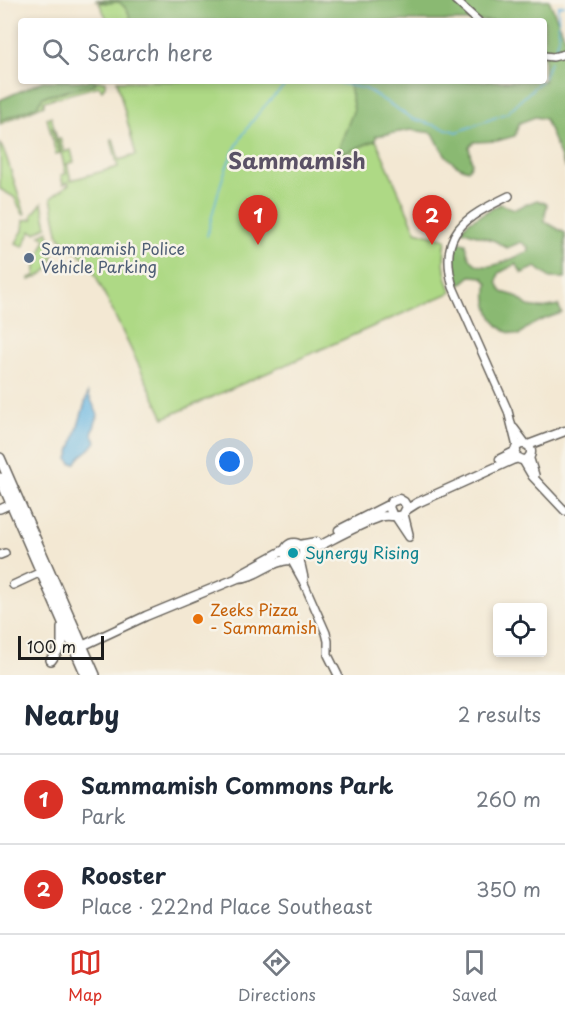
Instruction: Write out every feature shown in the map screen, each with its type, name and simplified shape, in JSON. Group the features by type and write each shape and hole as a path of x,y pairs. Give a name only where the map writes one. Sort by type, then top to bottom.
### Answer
{"main road":[{"path":"0,458 95,675"},
{"path":"0,478 86,675"},
{"path":"51,660 62,644 64,636 56,606"}],"street":[{"path":"455,0 475,18"},
{"path":"547,56 565,54"},
{"path":"508,196 470,216 463,223 454,235 450,246 448,265 453,287 536,480 565,511"},
{"path":"238,578 242,573 286,549 290,544 314,543 396,499 416,498 523,452 565,431"},
{"path":"82,646 146,616 258,572 272,563 296,559 309,550 373,520 399,514 417,503 512,460 523,452 565,437"},
{"path":"399,514 406,504 402,500"},
{"path":"0,509 11,504"},
{"path":"390,504 389,510 399,514"},
{"path":"296,559 303,549 299,545"},
{"path":"286,549 285,555 296,559"},
{"path":"296,559 326,633 328,655 338,675"},
{"path":"13,585 41,572"}],"green space":[{"path":"95,0 549,0 565,37 565,168 545,119 535,117 519,123 515,136 497,141 474,142 469,147 472,163 468,170 451,161 433,133 411,130 376,136 376,140 345,153 339,147 354,109 349,84 547,84 547,18 130,18 127,10 119,2 107,3"},
{"path":"119,2 127,10 130,18 106,18 99,3"},
{"path":"36,84 94,84 43,97 37,106 0,121 0,100"},
{"path":"94,84 105,84 102,90 99,86 44,101 44,105 0,124 0,121 37,106 43,97"},
{"path":"118,84 349,84 354,109 345,153 376,140 416,231 446,239 444,266 452,292 164,418 89,262 59,237 51,198 69,184 68,182 63,184 61,175 66,174 59,144 52,127 60,153 56,154 47,118 51,116 57,139 60,138 64,152 71,150 74,162 67,164 71,180 118,167 111,139 113,139 119,160 136,155"},
{"path":"0,143 25,214 14,197 0,189"},
{"path":"537,200 547,204 544,221 565,233 565,278 550,278 536,267 522,273 516,264 499,273 497,282 502,292 516,296 528,306 542,308 558,305 562,313 533,324 519,335 505,331 495,322 487,303 488,284 483,277 471,276 460,285 455,282 453,257 457,241 466,244 469,256 474,263 482,266 491,266 510,260 529,251 528,247 521,242 507,248 495,241 461,230 468,222 500,204 515,209"},
{"path":"42,203 47,226 36,233 31,231 23,247 16,243 23,230 24,220 33,219 32,215"},
{"path":"48,231 53,255 50,267 30,280 29,278 35,276 37,261 46,239 40,235"}],"water":[{"path":"88,393 98,415 92,434 96,441 76,463 71,463 68,459"}],"waterway":[{"path":"554,53 559,38 558,6 565,5"},
{"path":"547,70 550,62"},
{"path":"207,236 221,182 235,148 260,111 287,84"},
{"path":"343,84 366,89 413,119 457,132 507,113 538,84"}],"place":[{"name":"Sammamish Commons Park","path":"258,245"},
{"name":"Rooster","path":"432,245"},
{"name":"Sammamish Police Vehicle Parking","path":"29,258"},
{"name":"Synergy Rising","path":"293,553"},
{"name":"Zeeks Pizza - Sammamish","path":"198,619"}],"district":[{"name":"Sammamish","path":"297,161"}]}
